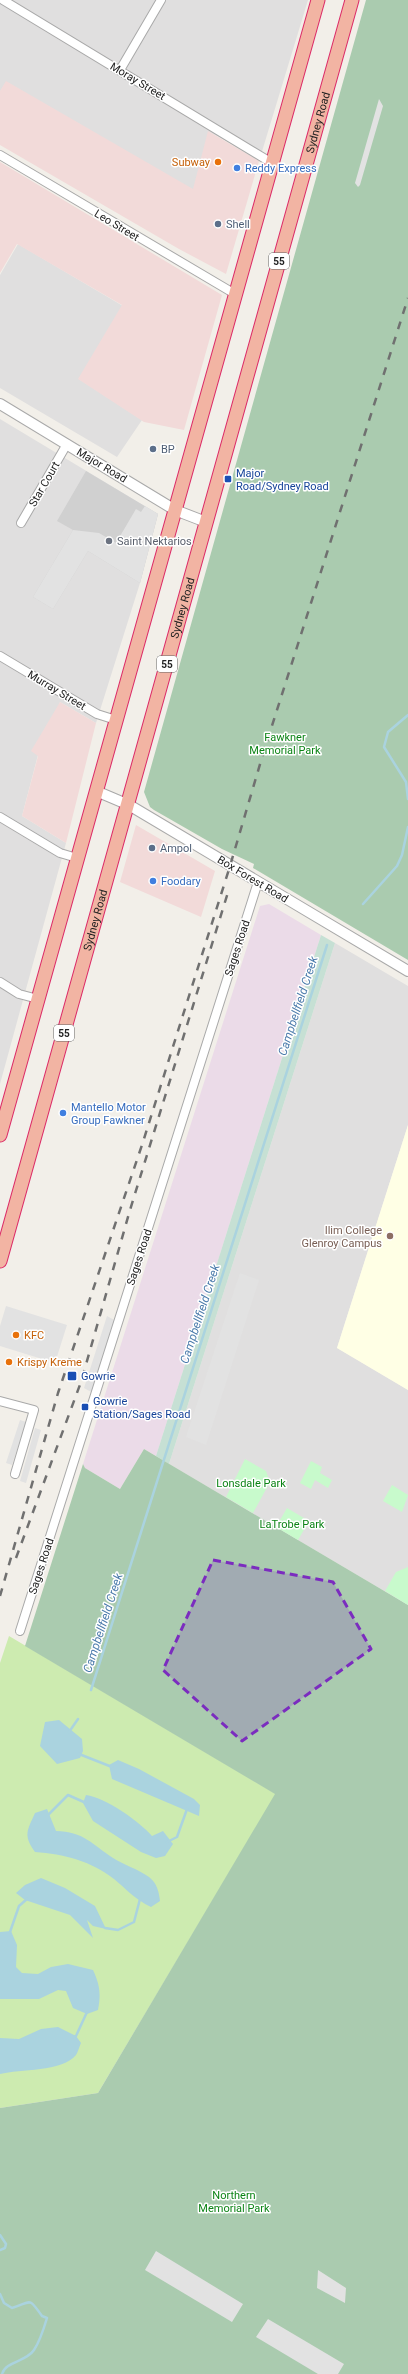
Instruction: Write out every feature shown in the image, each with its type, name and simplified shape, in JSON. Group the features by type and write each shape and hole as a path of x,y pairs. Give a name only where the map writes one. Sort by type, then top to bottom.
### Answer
{"highway":[{"path":"0,1136 318,0"},
{"name":"Sydney Road","path":"0,1261 129,805 206,522 352,0"}],"street":[{"name":"Moray Street","path":"4,0 272,163"},
{"path":"120,70 162,0"},
{"name":"Leo Street","path":"0,155 235,294"},
{"name":"Major Road","path":"0,404 175,510 206,522"},
{"name":"Star Court","path":"21,523 67,444"},
{"name":"Murray Street","path":"0,656 97,714 116,720"},
{"name":"Box Forest Road","path":"96,791 129,805 408,970"},
{"path":"0,817 60,853 77,858"},
{"name":"Sages Road","path":"20,1631 258,882"},
{"path":"0,982 19,994 38,1000"},
{"path":"0,1401 34,1410 15,1474"}],"highlighted area":[{"path":"213,1560 333,1582 371,1649 242,1741 163,1670"}],"shaded area":[{"path":"0,0 308,0 260,158 209,132 194,190 0,93"},
{"path":"6,81 193,189 208,131 259,161 226,274 179,249 0,145 0,91"},
{"path":"379,99 383,106 360,185 358,187 355,183"},
{"path":"0,162 222,295 184,430 144,422 78,379 122,305 17,244 0,273"},
{"path":"18,244 123,306 79,379 142,420 117,457 0,388 0,275"},
{"path":"0,419 158,514 140,583 96,723 60,702 38,755 22,816 66,843 0,1084"},
{"name":"Saint Nektarios","path":"86,471 158,514 140,583 88,551 53,609 33,597 73,530 57,521"},
{"path":"145,506 158,514 140,583 88,551 53,609 33,597 73,530 99,533 116,543 136,509 141,512"},
{"path":"60,702 96,723 66,843 22,816 38,756 31,751"},
{"name":"Ampol","path":"136,825 215,871 201,917 120,882"},
{"path":"269,904 321,935 156,1456 144,1449 120,1489 85,1468 83,1464 260,906"},
{"path":"321,935 335,943 169,1464 156,1456"},
{"path":"335,943 408,986 408,1125 337,1348 408,1390 408,1605 169,1464"},
{"name":"Ilim College Glenroy Campus","path":"408,1125 408,1390 337,1348"},
{"path":"240,1273 259,1280 206,1445 186,1437"},
{"path":"6,1306 67,1325 55,1363 0,1346 0,1326"},
{"path":"107,1316 116,1321 93,1393 84,1388"},
{"path":"20,1420 26,1422 12,1465 6,1463"},
{"path":"35,1428 41,1430 26,1483 20,1481"},
{"path":"156,2251 243,2304 232,2322 145,2270"},
{"path":"318,2270 346,2288 345,2303 317,2288"},
{"path":"268,2319 344,2364 338,2374 318,2374 256,2337"}],"green space":[{"name":"Fawkner Memorial Park","path":"366,0 408,0 408,960 253,868 254,864 222,849 154,810 150,807 144,792"},
{"name":"Northern Memorial Park","path":"144,1449 408,1605 408,2374 0,2374 0,2108 98,2093 275,1794 25,1646 83,1464 85,1468 120,1489"},
{"name":"Lonsdale Park","path":"245,1459 266,1471 270,1482 253,1513 226,1497"},
{"path":"311,1461 322,1467 320,1473 332,1480 328,1488 315,1480 311,1489 300,1483"},
{"path":"392,1485 408,1495 402,1512 383,1501"},
{"name":"LaTrobe Park","path":"287,1508 309,1521 298,1540 276,1527"},
{"path":"408,1567 408,1605 385,1591 396,1572"},
{"path":"9,1636 276,1794 98,2093 0,2108 0,1663"}],"water":[{"path":"59,1720 82,1739 83,1751 80,1758 57,1764 40,1746 45,1722"},
{"path":"118,1760 139,1769 194,1799 200,1805 199,1816 112,1779 109,1765"},
{"path":"86,1795 112,1805 122,1811 152,1836 163,1831 173,1844 165,1856 156,1858 141,1852 93,1821 83,1803"},
{"path":"47,1809 56,1831 73,1833 81,1836 113,1858 149,1877 157,1888 160,1901 151,1907 136,1898 114,1879 96,1867 67,1857 35,1852 29,1841 28,1829 35,1813"},
{"path":"41,1878 65,1888 95,1906 106,1929 93,1926 87,1920 93,1938 70,1915 25,1900 16,1893 25,1885"},
{"path":"11,1931 17,1945 16,1967 22,1973 38,1974 51,1967 68,1964 93,1970 99,1990 98,2010 87,2014 73,2008 66,1991 58,1990 39,1999 0,1999 0,1932"},
{"path":"58,2027 76,2036 81,2043 76,2055 70,2060 51,2067 0,2074 0,2038 19,2039 41,2029"}],"waterway":[{"name":"Campbellfield Creek","path":"408,715 388,732 384,747 406,782 408,799"},
{"name":"Campbellfield Creek","path":"363,904 397,866 402,855 408,827"},
{"name":"Campbellfield Creek","path":"91,1690 327,945"},
{"name":"Campbellfield Creek","path":"69,1732 78,1719"},
{"name":"Campbellfield Creek","path":"79,1754 112,1767"},
{"name":"Campbellfield Creek","path":"47,1816 68,1795 86,1803"},
{"name":"Campbellfield Creek","path":"167,1842 177,1837 187,1809"},
{"name":"Campbellfield Creek","path":"10,1932 19,1906 27,1899"},
{"name":"Campbellfield Creek","path":"105,1928 118,1930 134,1922 140,1899"},
{"name":"Campbellfield Creek","path":"73,2037 76,2036 87,2012"},
{"name":"Campbellfield Creek","path":"0,2235 6,2244 5,2248 0,2250"},
{"name":"Campbellfield Creek","path":"0,2294 4,2303 12,2308 29,2302 34,2305 42,2316 47,2318 40,2339 34,2350 26,2357 8,2366 2,2374"}],"railway":[{"path":"0,1596 58,1393 142,1145 230,866 263,754 408,298"},
{"path":"16,1558 81,1382 130,1210 229,889"}],"place":[{"name":"Subway","path":"218,162"},
{"name":"Reddy Express","path":"237,168"},
{"name":"Shell","path":"218,224"},
{"name":"BP","path":"153,449"},
{"name":"Major Road/Sydney Road","path":"228,479"},
{"name":"Saint Nektarios","path":"109,541"},
{"name":"Ampol","path":"152,848"},
{"name":"Foodary","path":"153,881"},
{"name":"Mantello Motor Group Fawkner","path":"63,1113"},
{"name":"Ilim College Glenroy Campus","path":"390,1236"},
{"name":"KFC","path":"16,1335"},
{"name":"Krispy Kreme","path":"9,1362"},
{"name":"Gowrie","path":"72,1376"},
{"name":"Gowrie Station/Sages Road","path":"85,1407"}]}
